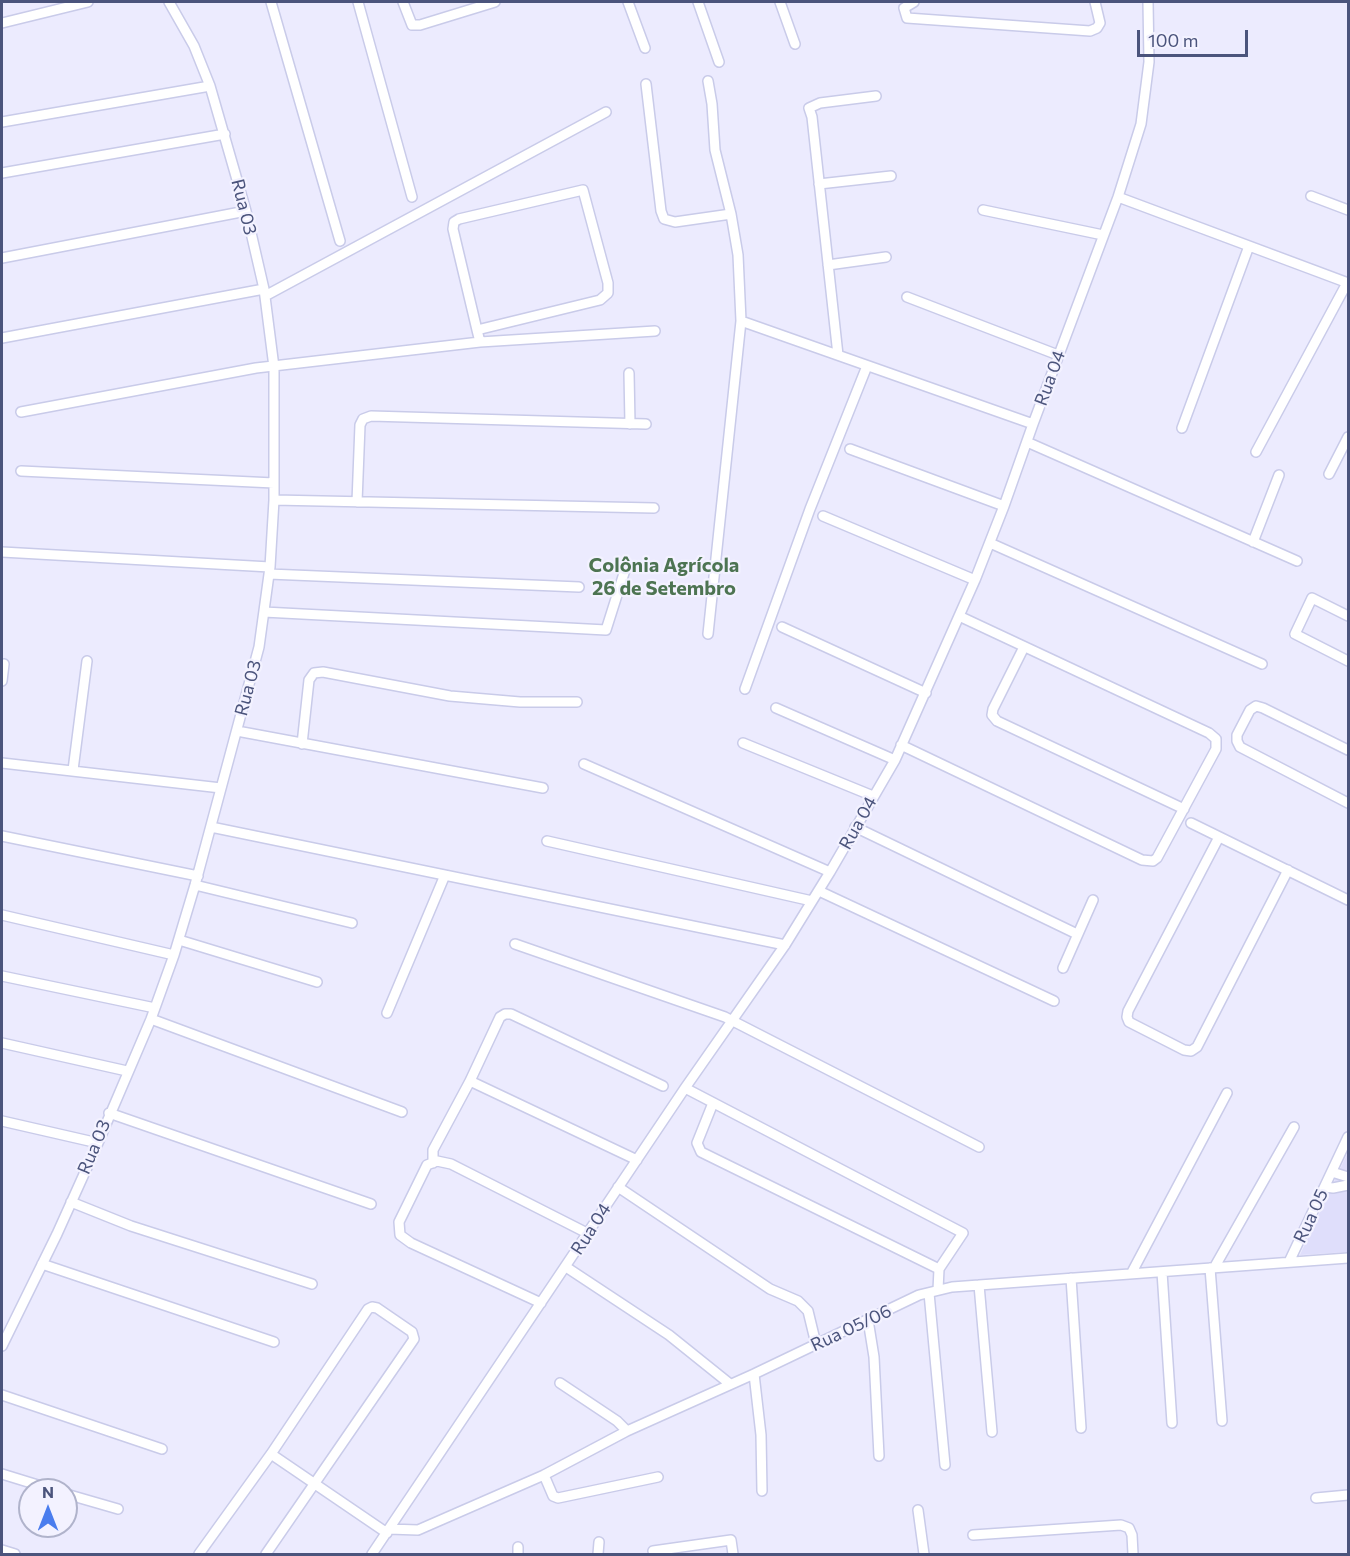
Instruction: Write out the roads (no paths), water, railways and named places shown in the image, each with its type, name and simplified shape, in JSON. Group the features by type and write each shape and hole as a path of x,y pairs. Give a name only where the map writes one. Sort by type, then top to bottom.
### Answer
{"street":[{"path":"2,23 88,2"},
{"name":"Rua 03","path":"2,1346 98,1143 151,1019 174,955 197,880 259,647 270,570 274,500 274,367 264,292 246,211 210,86 194,46 169,2"},
{"path":"271,2 340,241"},
{"path":"358,2 412,196"},
{"path":"403,2 412,25 420,26 495,2"},
{"path":"628,2 645,48"},
{"path":"698,2 719,62"},
{"path":"780,2 795,44"},
{"path":"914,2 904,9 907,18 1090,31 1097,28 1100,23 1095,2"},
{"name":"Rua 04","path":"372,1554 685,1088 785,945 895,760 975,580 1005,506 1058,355 1118,197 1141,124 1149,62 1148,2"},
{"path":"708,81 715,150 731,214 738,255 741,321 708,634"},
{"path":"646,84 661,211 664,219 675,222 731,214"},
{"path":"2,122 210,86"},
{"path":"838,355 812,117 809,108 820,103 876,96"},
{"path":"2,338 264,292 606,112"},
{"path":"2,173 225,134"},
{"path":"819,184 891,176"},
{"path":"477,330 600,300 608,293 608,284 583,190 454,222 453,229 477,330 480,342"},
{"path":"1311,196 1348,210"},
{"path":"1118,197 1348,283 1256,452"},
{"path":"983,210 1103,236"},
{"path":"2,258 246,211"},
{"path":"1182,428 1248,246"},
{"path":"828,265 886,257"},
{"path":"907,297 1058,355"},
{"path":"741,321 1033,424"},
{"path":"21,412 274,367 480,342 655,331"},
{"path":"745,689 810,509 867,366"},
{"path":"629,373 630,424"},
{"path":"357,502 360,425 363,419 371,417 646,424"},
{"path":"1329,474 1348,437"},
{"path":"1027,442 1297,561"},
{"path":"850,449 1005,506"},
{"path":"21,471 274,483"},
{"path":"1253,542 1279,475"},
{"path":"274,500 654,508"},
{"path":"823,516 975,580"},
{"path":"990,543 1262,664"},
{"path":"2,552 579,587"},
{"path":"264,612 606,630 626,570"},
{"path":"1348,616 1312,598 1295,634 1348,661"},
{"path":"901,746 1142,860 1153,861 1157,858 1216,749 1216,739 1209,733 959,616"},
{"path":"782,627 926,693"},
{"path":"1024,646 993,709 992,715 997,721 1184,809"},
{"path":"73,770 87,661"},
{"path":"2,681 4,664"},
{"path":"302,744 309,680 314,673 323,672 450,696 520,702 577,702"},
{"path":"1348,750 1256,706 1250,710 1237,735 1240,747 1348,803"},
{"path":"776,708 895,760"},
{"path":"237,731 543,788"},
{"path":"743,743 873,796"},
{"path":"2,763 221,788"},
{"path":"584,764 830,872"},
{"path":"1191,823 1348,900"},
{"path":"211,827 785,945"},
{"path":"855,827 1077,934"},
{"path":"2,836 197,880 352,923"},
{"path":"1219,837 1128,1011 1127,1017 1129,1022 1184,1050 1191,1051 1197,1047 1288,870"},
{"path":"547,841 812,901"},
{"path":"387,1013 445,875"},
{"path":"819,891 1054,1001"},
{"path":"1063,968 1093,900"},
{"path":"2,915 174,955"},
{"path":"179,940 317,982"},
{"path":"515,944 725,1017 979,1147"},
{"path":"2,976 155,1008"},
{"path":"433,1163 433,1150 470,1082 500,1017 505,1014 511,1014 663,1086"},
{"path":"151,1019 402,1112"},
{"path":"2,1043 127,1071"},
{"path":"470,1082 637,1160"},
{"path":"685,1088 963,1233 939,1269 933,1292 945,1465"},
{"path":"1131,1274 1227,1093"},
{"path":"713,1103 698,1143 701,1152 939,1269"},
{"path":"109,1113 371,1204"},
{"path":"2,1122 98,1143"},
{"path":"1222,1421 1212,1268 1294,1127"},
{"name":"Rua 05","path":"1289,1262 1348,1137"},
{"path":"541,1303 411,1243 400,1235 399,1222 427,1165 437,1161 451,1164 587,1233"},
{"path":"1332,1172 1348,1177"},
{"path":"1325,1187 1348,1185"},
{"path":"618,1187 770,1289 798,1301 808,1311 816,1344"},
{"path":"71,1202 131,1226 312,1284"},
{"name":"Rua 05/06","path":"388,1531 418,1530 544,1476 627,1431 754,1374 919,1295 979,1285 1348,1258"},
{"path":"42,1263 274,1342"},
{"path":"566,1267 669,1335 730,1384"},
{"path":"1162,1272 1172,1423"},
{"path":"1071,1278 1081,1428"},
{"path":"979,1285 992,1432"},
{"path":"200,1554 271,1454 368,1309 377,1308 412,1332 414,1339 266,1554"},
{"path":"868,1320 874,1357 879,1456"},
{"path":"754,1374 761,1435 762,1491"},
{"path":"560,1383 617,1421 627,1431"},
{"path":"2,1395 162,1449"},
{"path":"271,1454 388,1531"},
{"path":"2,1474 18,1479"},
{"path":"544,1476 553,1496 558,1498 658,1477"},
{"path":"1316,1498 1348,1495"},
{"path":"78,1497 118,1509"},
{"path":"918,1510 924,1554"},
{"path":"973,1534 1121,1525 1129,1528 1132,1535 1133,1554"},
{"path":"654,1551 731,1540 733,1554"},
{"path":"598,1554 599,1542"},
{"path":"2,1550 15,1554"}],"district":[{"name":"Colônia Agrícola 26 de Setembro","path":"664,576"}]}
